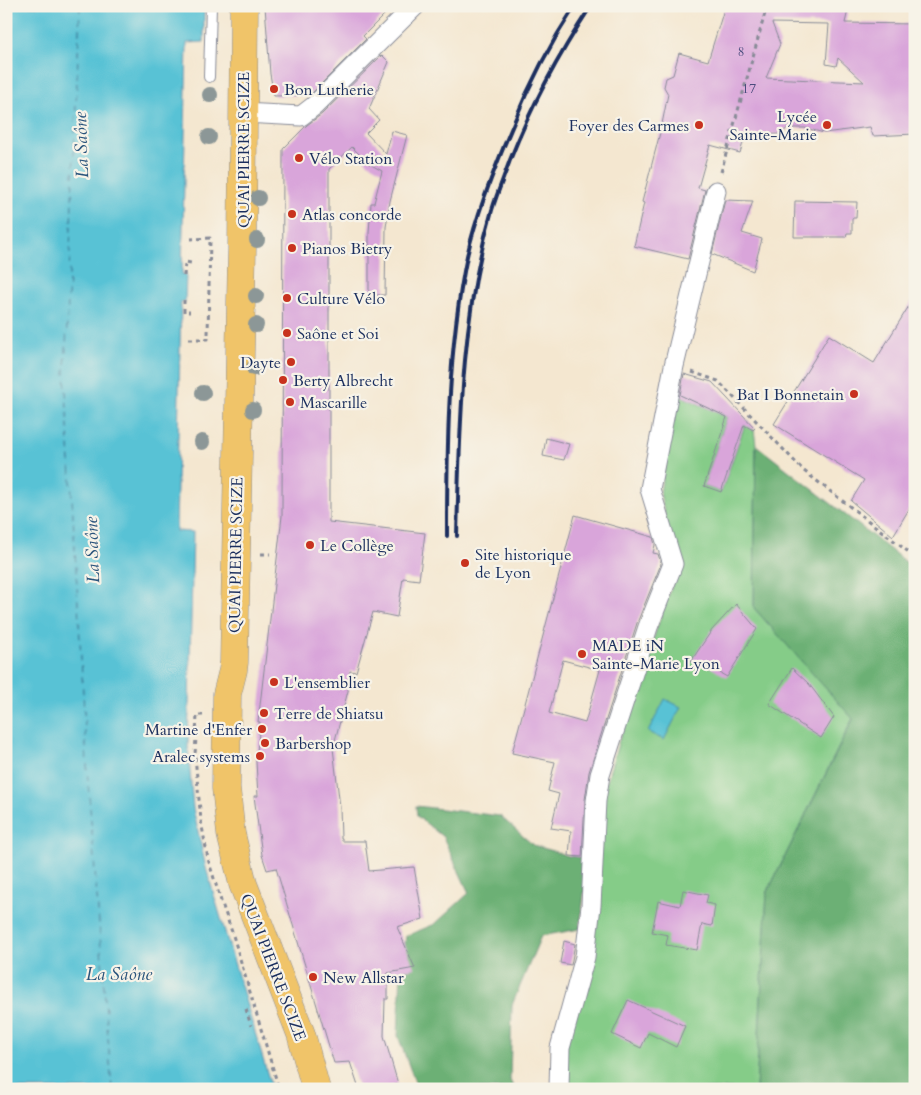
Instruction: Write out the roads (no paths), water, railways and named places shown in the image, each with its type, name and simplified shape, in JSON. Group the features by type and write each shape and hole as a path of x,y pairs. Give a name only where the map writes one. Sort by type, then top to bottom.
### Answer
{"main road":[{"name":"QUAI PIERRE SCIZE","path":"244,6 244,113 234,662 227,694 226,788 231,834 243,884 301,1034 316,1089"}],"street":[{"path":"244,113 300,116 314,106 415,6"},
{"path":"559,1089 560,1048 585,957 591,906 596,801 600,775 648,627 673,564 650,489 680,368 716,191"}],"lane":[{"path":"210,77 211,6"}],"water":[{"name":"La Saône","path":"6,6 204,6 204,42 187,43 182,274 186,274 185,302 181,302 176,531 193,532 188,747 193,808 206,868 272,1089 6,1089"},
{"path":"665,699 681,707 664,740 648,732"}],"railway":[{"path":"447,536 448,430 452,360 467,256 486,191 519,111 533,80 575,6"},
{"path":"457,536 461,413 468,331 474,290 492,210 527,119 557,62 591,6"}],"place":[{"name":"Bon Lutherie","path":"274,89"},
{"name":"Foyer des Carmes","path":"699,125"},
{"name":"Lycée Sainte-Marie","path":"827,125"},
{"name":"Vélo Station","path":"299,158"},
{"name":"Atlas concorde","path":"292,214"},
{"name":"Pianos Bietry","path":"292,248"},
{"name":"Culture Vélo","path":"287,298"},
{"name":"Saône et Soi","path":"287,333"},
{"name":"Dayte","path":"291,362"},
{"name":"Berty Albrecht","path":"283,380"},
{"name":"Bat I Bonnetain","path":"854,394"},
{"name":"Mascarille","path":"290,402"},
{"name":"Le Collège","path":"310,545"},
{"name":"Site historique de Lyon","path":"465,563"},
{"name":"MADE iN Sainte-Marie Lyon","path":"582,654"},
{"name":"L'ensemblier","path":"274,682"},
{"name":"Terre de Shiatsu","path":"264,713"},
{"name":"Martine d'Enfer","path":"262,729"},
{"name":"Barbershop","path":"265,743"},
{"name":"Aralec systems","path":"260,756"},
{"name":"New Allstar","path":"313,977"}]}
